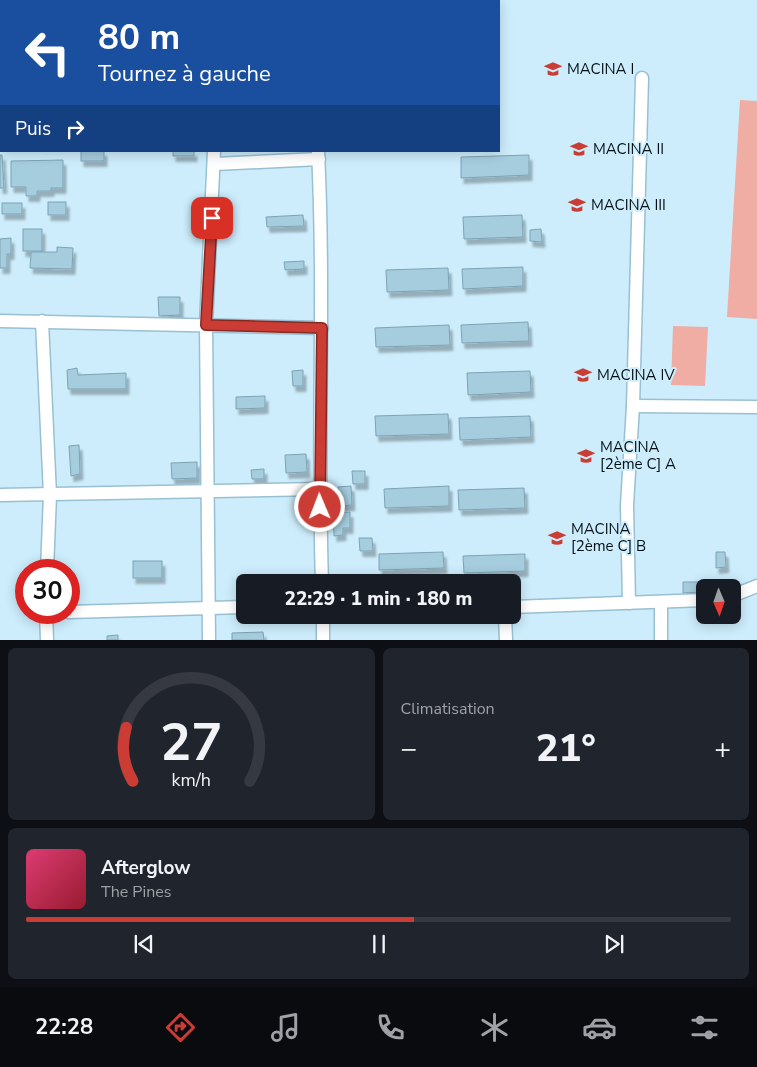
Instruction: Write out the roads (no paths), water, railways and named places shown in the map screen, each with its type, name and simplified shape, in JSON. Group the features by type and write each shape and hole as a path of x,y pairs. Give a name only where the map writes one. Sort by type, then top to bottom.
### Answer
{"street":[{"path":"628,603 627,505 633,406 642,78"},
{"path":"209,640 206,325 214,157 319,155 322,328 319,489 322,574"},
{"path":"0,321 42,320 322,328"},
{"path":"42,320 50,495 47,559"},
{"path":"633,406 757,407"},
{"path":"0,495 319,489"},
{"path":"741,592 757,586"},
{"path":"521,607 696,600"},
{"path":"661,602 661,640"},
{"path":"80,612 236,607"},
{"path":"46,624 47,640"},
{"path":"323,624 324,640"},
{"path":"505,624 506,640"}],"place":[{"name":"MACINA I","path":"553,69"},
{"name":"MACINA II","path":"579,149"},
{"name":"MACINA III","path":"577,205"},
{"name":"MACINA IV","path":"583,375"},
{"name":"MACINA [2ème C] A","path":"586,456"},
{"name":"MACINA [2ème C] B","path":"557,538"}]}
